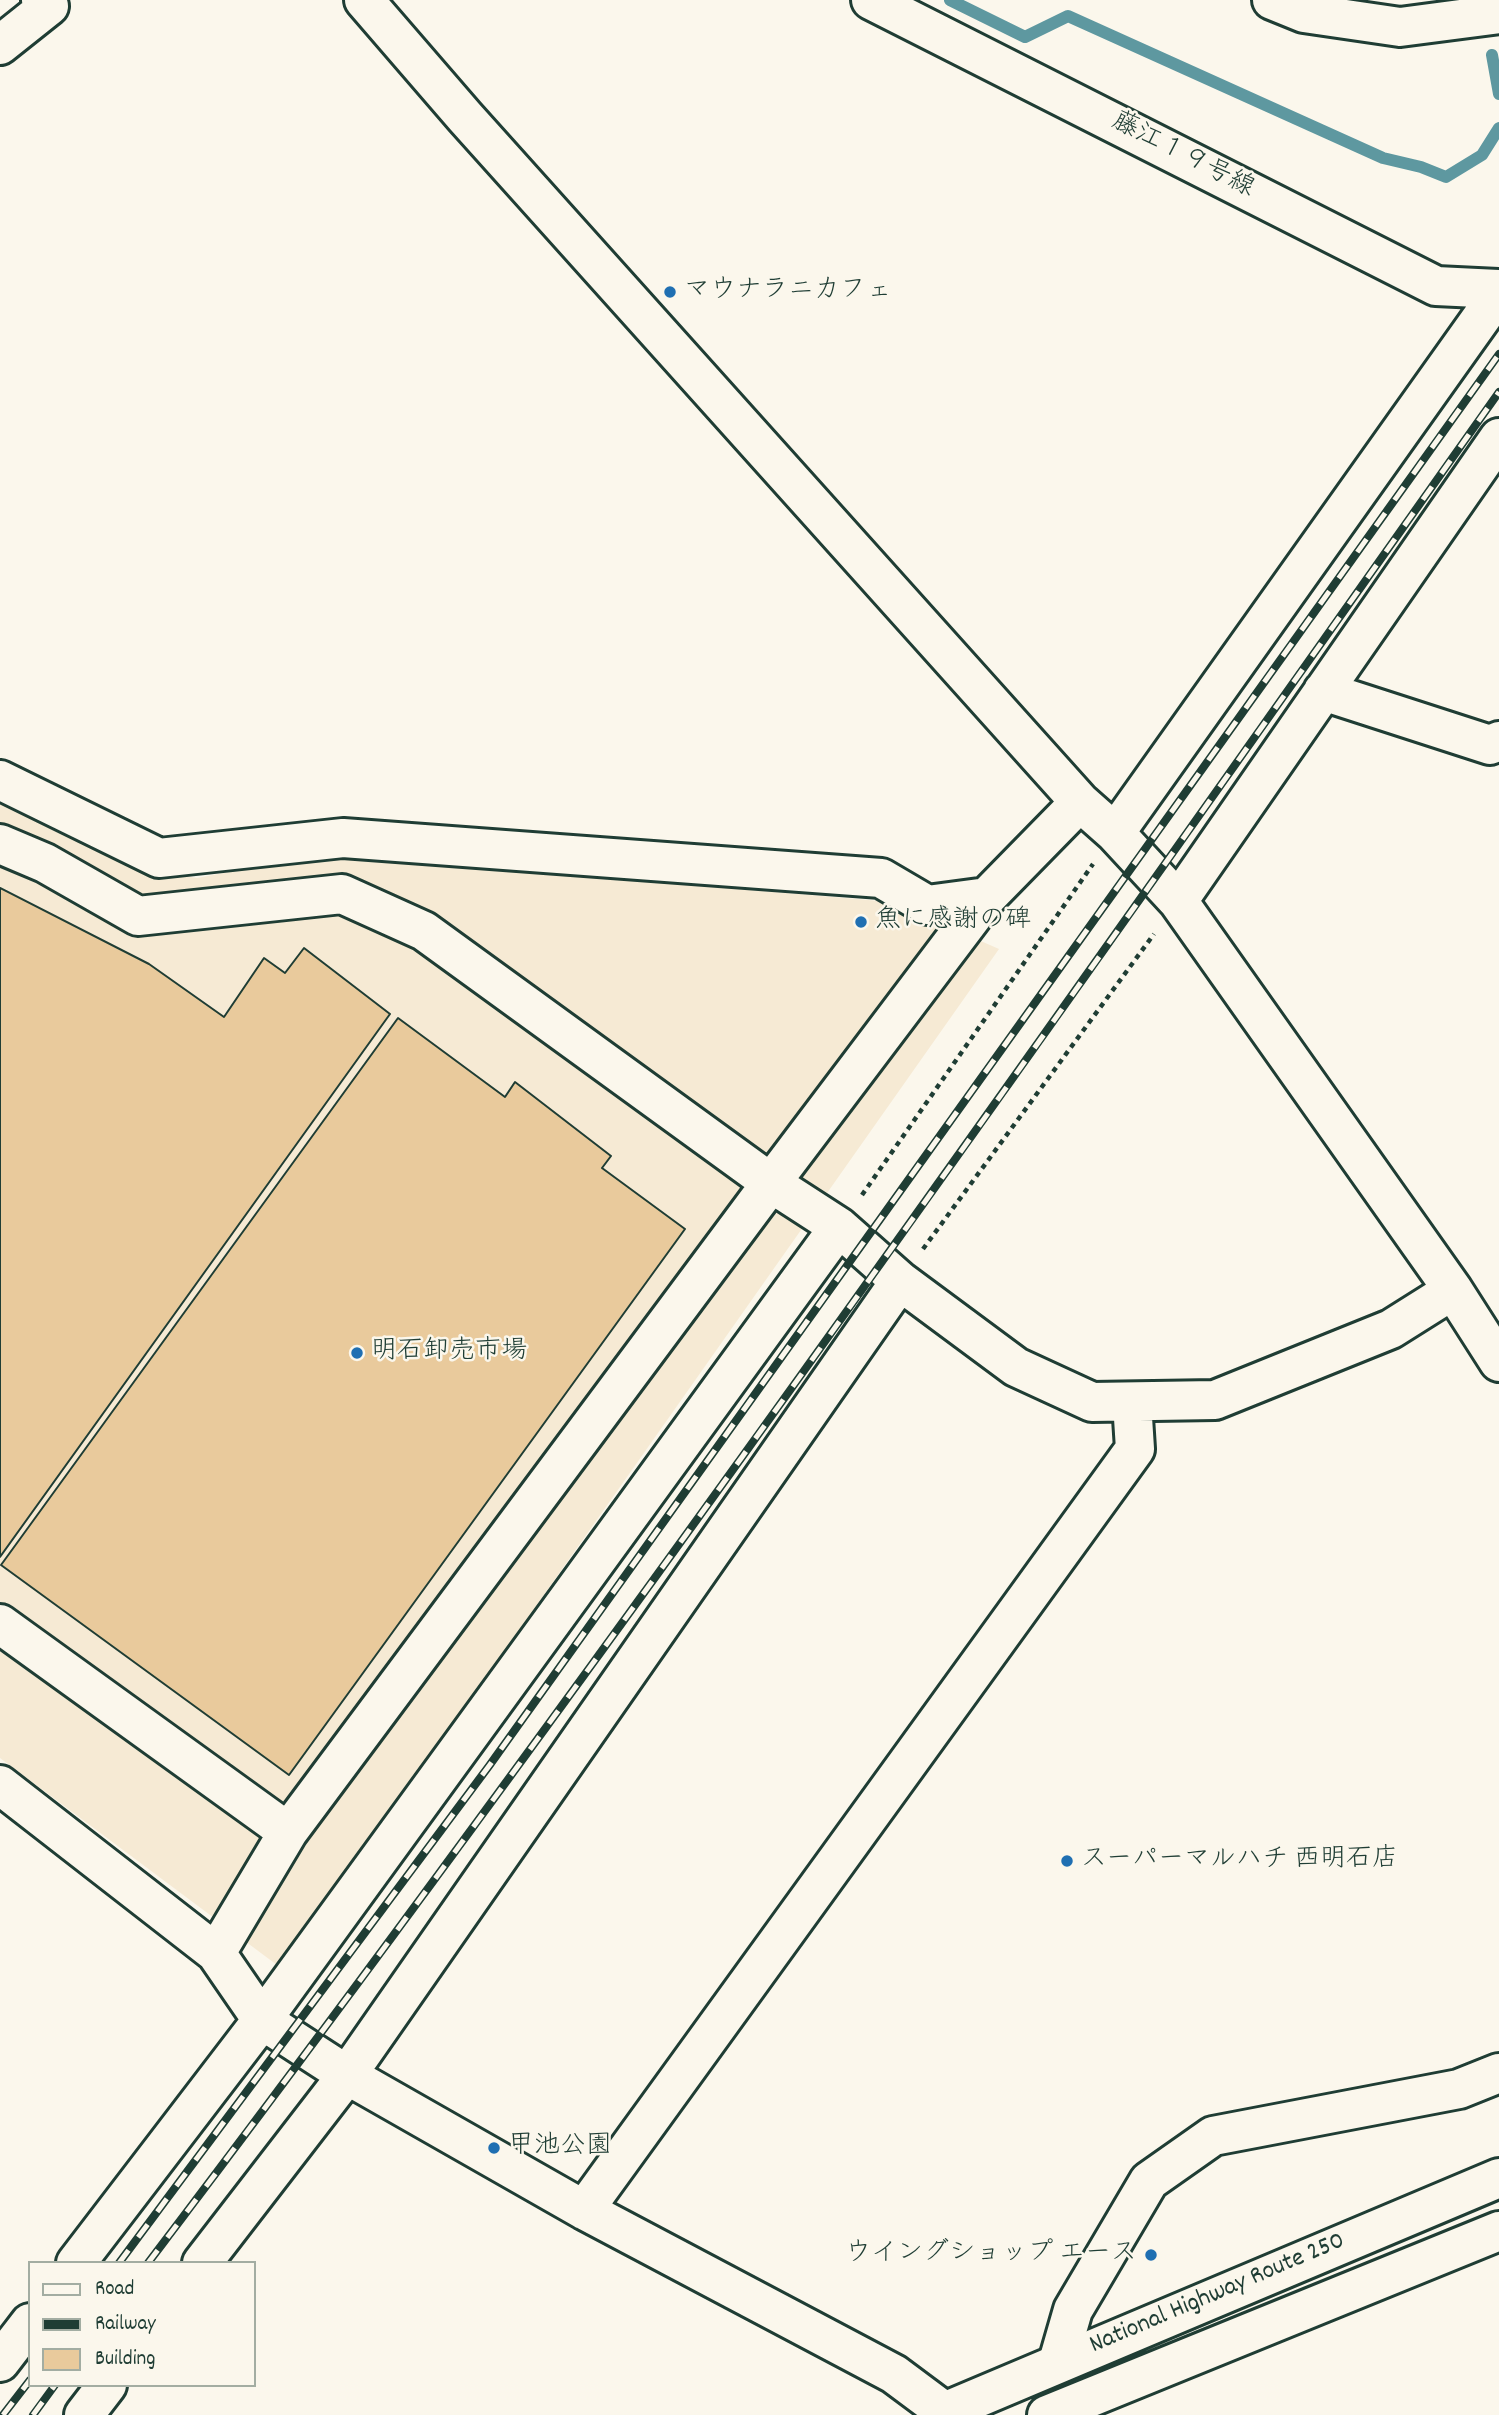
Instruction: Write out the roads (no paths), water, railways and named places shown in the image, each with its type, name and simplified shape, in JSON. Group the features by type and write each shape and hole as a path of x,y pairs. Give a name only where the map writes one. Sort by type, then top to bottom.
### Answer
{"main road":[{"path":"0,46 49,6 41,0"},
{"path":"364,0 465,117 1080,802 1115,833 1178,901 1453,1290 1499,1362"},
{"name":"藤江１９号線","path":"871,0 1436,286 1499,291"},
{"path":"1272,0 1304,13 1400,27 1499,14"},
{"path":"1115,833 1499,291"},
{"path":"1178,901 1499,438"},
{"path":"1323,691 1490,745 1499,741"},
{"path":"0,780 159,858 343,838 881,878 927,905 987,897"},
{"path":"216,1953 288,1832 771,1183 987,897 1080,802"},
{"path":"0,844 45,863 138,916 342,894 424,931 771,1183 839,1227 900,1281 1016,1367 1092,1402 1215,1400 1391,1329 1453,1290"},
{"path":"78,2261 262,2020 839,1227"},
{"path":"204,2261 347,2075 900,1281"},
{"path":"584,2210 1135,1450 1132,1402"},
{"path":"0,1624 288,1832"},
{"path":"1,1787 216,1953 262,2020 347,2075 584,2210 894,2374 944,2414"},
{"path":"1058,2362 1073,2310 1149,2181 1213,2136 1459,2089 1499,2073"},
{"name":"National Highway Route 250","path":"944,2414 1058,2362 1499,2178"},
{"name":"National Highway Route 250","path":"1047,2415 1499,2231"},
{"path":"2,2358 28,2326"},
{"path":"84,2415 105,2387"}],"waterway":[{"path":"950,0 1025,37 1068,16 1383,158 1421,167 1446,177 1482,155 1499,128"},
{"path":"1492,55 1499,94"}],"railway":[{"path":"120,2261 489,1766 1499,354"},
{"path":"149,2261 493,1800 831,1333 1499,392"},
{"path":"3,2415 28,2383"},
{"path":"33,2415 54,2387"}],"place":[{"name":"マウナラニカフェ","path":"670,292"},
{"name":"魚に感謝の碑","path":"861,922"},
{"name":"明石卸売市場","path":"357,1353"},
{"name":"スーパーマルハチ 西明石店","path":"1067,1861"},
{"name":"甲池公園","path":"494,2148"},
{"name":"ウイングショップ エース","path":"1151,2255"}]}
